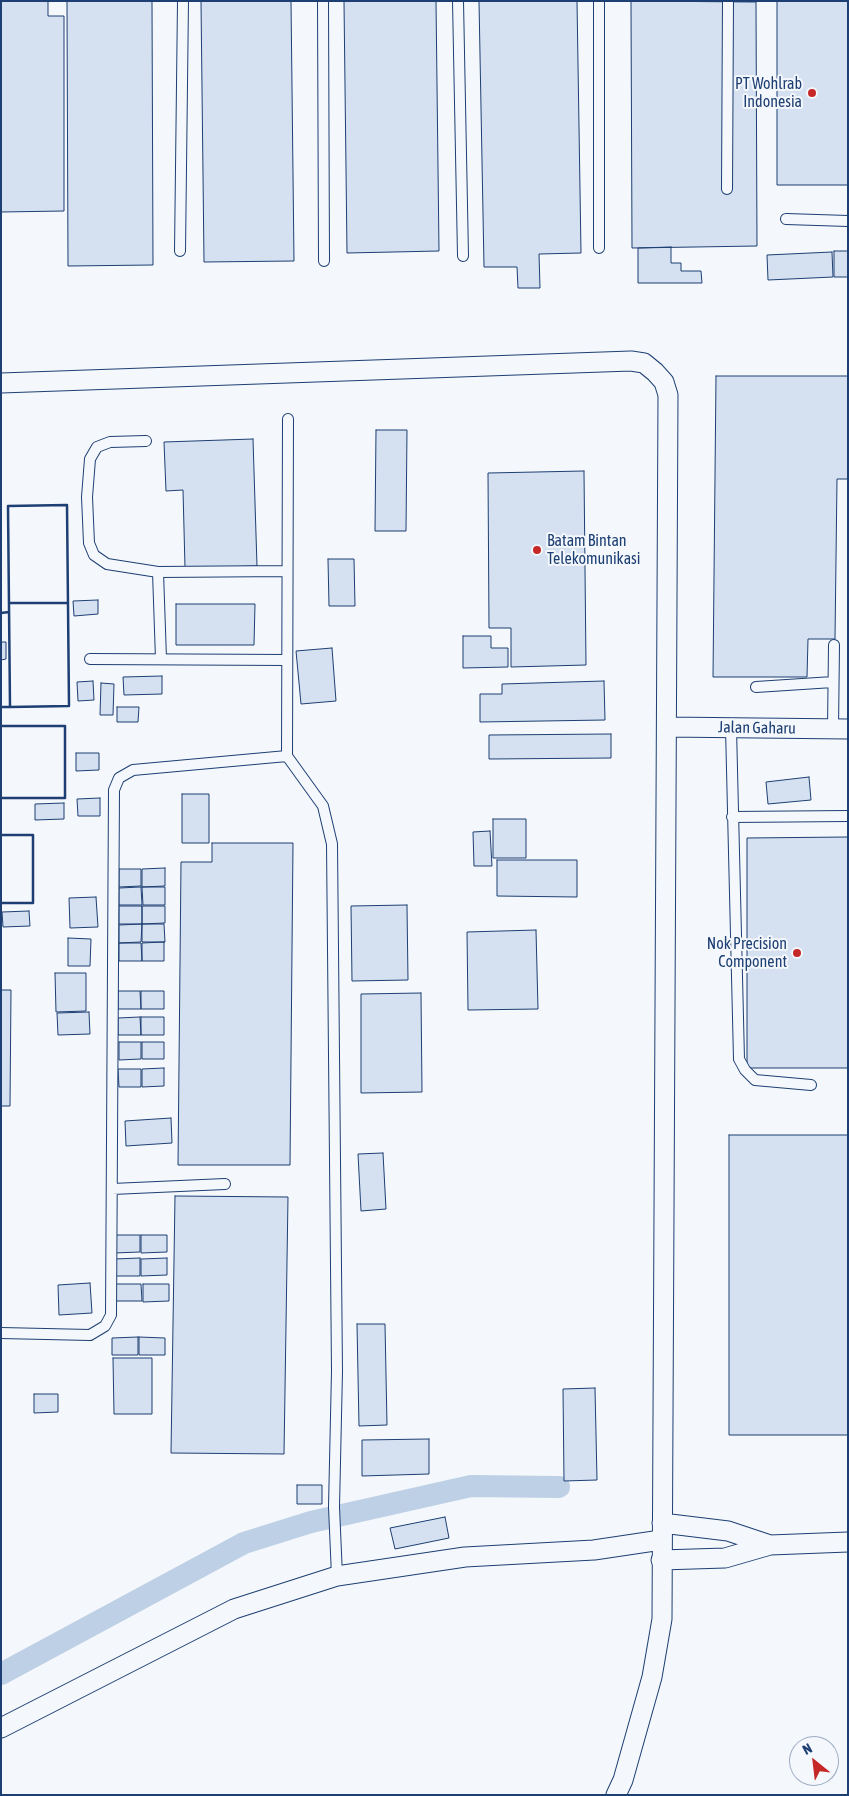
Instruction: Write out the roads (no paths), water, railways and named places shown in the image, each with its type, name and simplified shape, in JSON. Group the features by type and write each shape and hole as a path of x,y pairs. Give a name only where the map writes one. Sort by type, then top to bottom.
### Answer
{"street":[{"path":"1,383 631,361 644,363 664,382 668,395 662,1620 652,1677 616,1795"},
{"name":"Jalan Gaharu","path":"667,727 840,729"},
{"path":"1,1728 234,1609 337,1576 465,1557 594,1550 662,1532 728,1531 770,1545"},
{"path":"661,1560 725,1558 770,1545 848,1542"}],"lane":[{"path":"180,252 183,1"},
{"path":"323,1 324,261"},
{"path":"458,1 463,256"},
{"path":"599,1 599,248"},
{"path":"727,189 728,1"},
{"path":"786,219 848,221"},
{"path":"288,419 287,756 323,806 332,844 337,1371 334,1522 337,1576"},
{"path":"146,441 110,442 97,447 90,459 87,497 89,543 94,555 107,564 158,572 288,571"},
{"path":"158,572 161,659"},
{"path":"834,645 833,682 840,729"},
{"path":"90,659 287,660"},
{"path":"756,687 833,682"},
{"path":"730,728 738,1059 755,1080 811,1085"},
{"path":"1,1333 90,1336 105,1326 111,1315 114,790 120,778 133,770 287,756"},
{"path":"732,817 848,816"},
{"path":"112,1189 225,1184"}],"waterway":[{"path":"1,1674 244,1543 311,1522 471,1486 559,1487"}],"place":[{"name":"PT Wohlrab Indonesia","path":"812,93"},
{"name":"Batam Bintan Telekomunikasi","path":"537,550"},
{"name":"Nok Precision Component","path":"797,953"}]}
